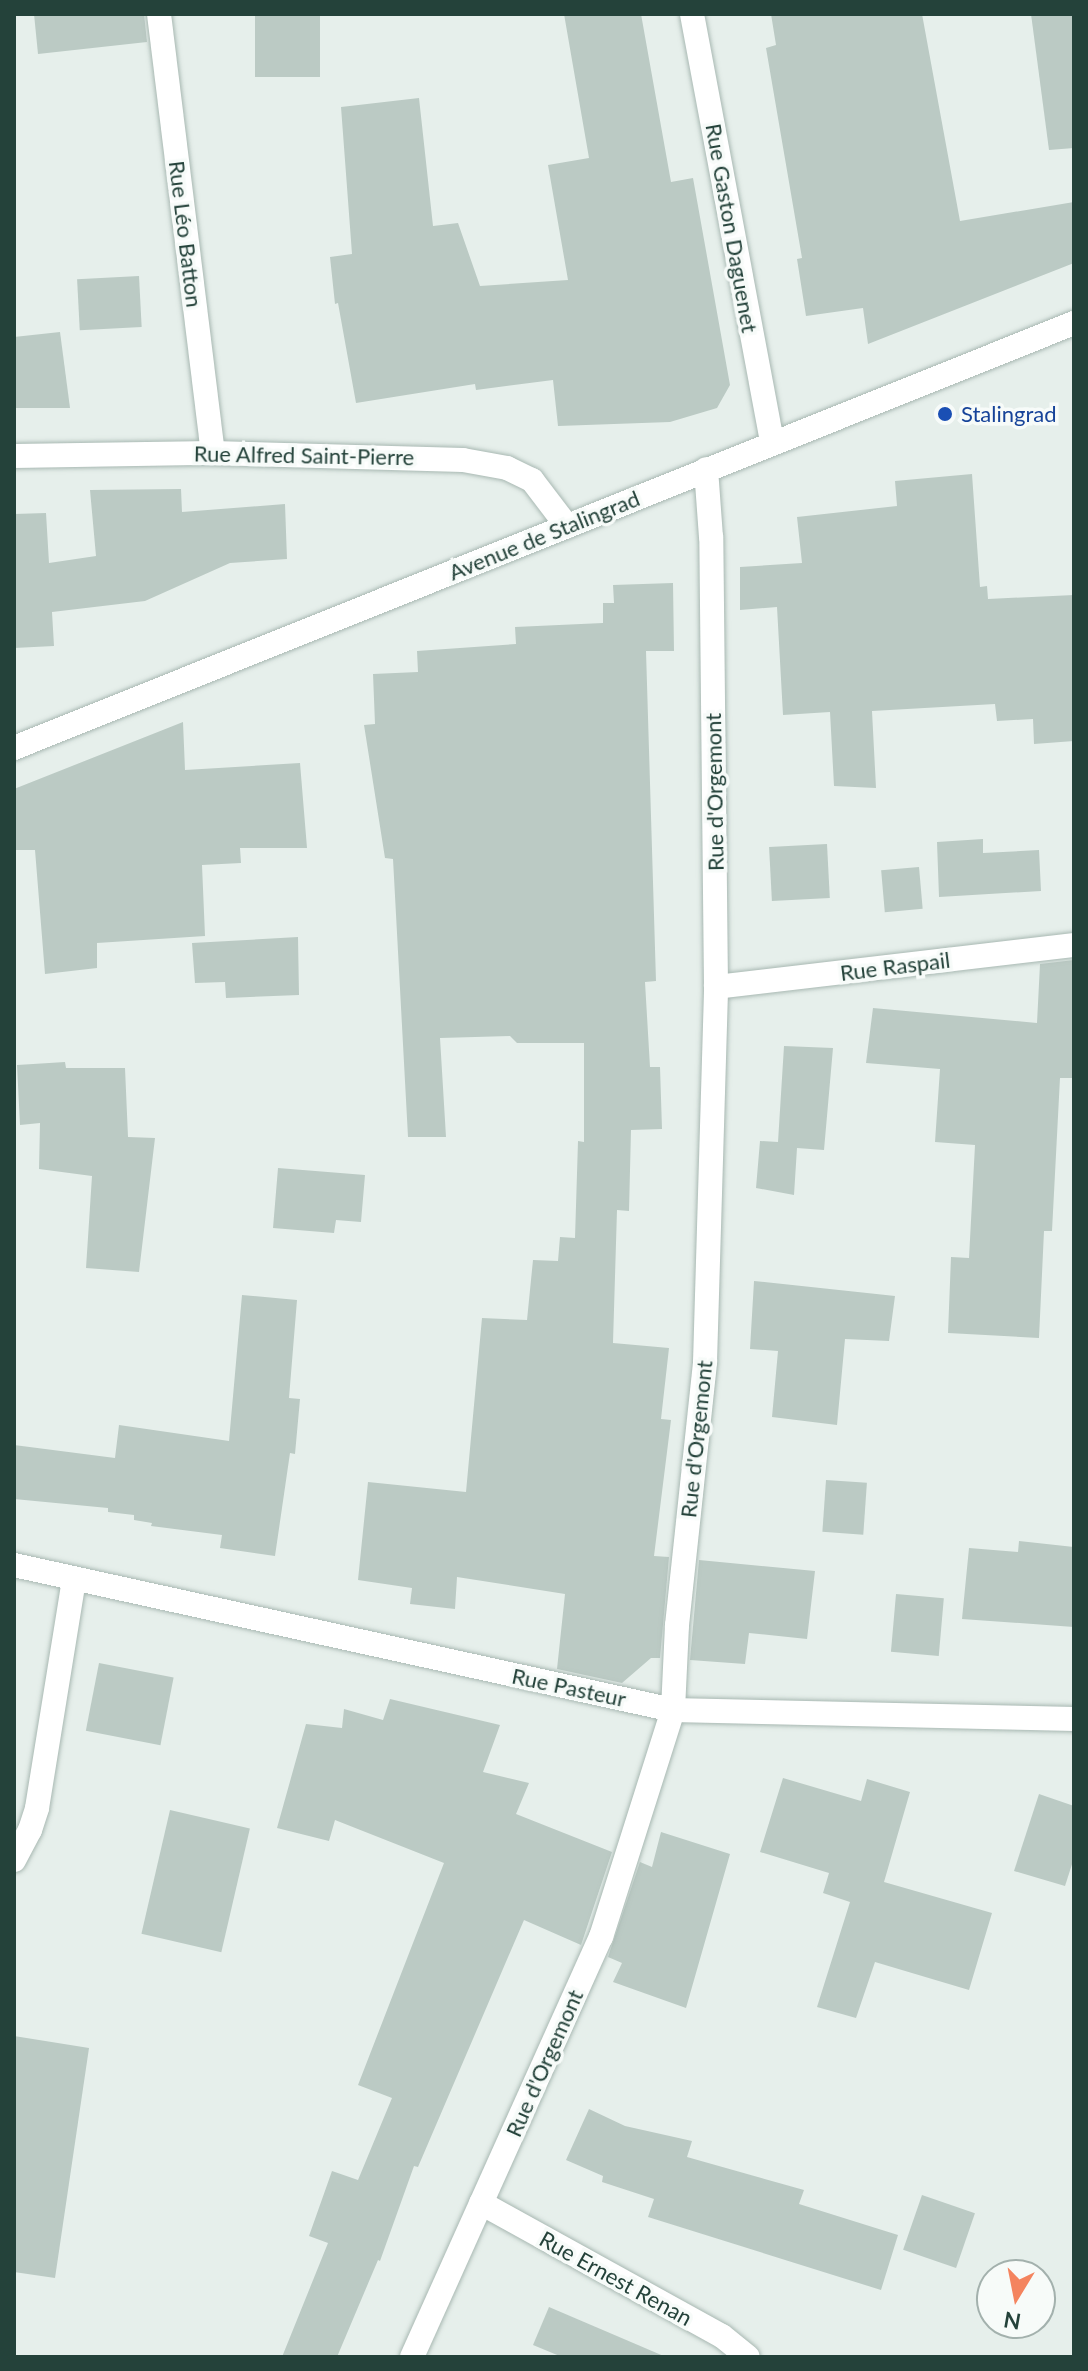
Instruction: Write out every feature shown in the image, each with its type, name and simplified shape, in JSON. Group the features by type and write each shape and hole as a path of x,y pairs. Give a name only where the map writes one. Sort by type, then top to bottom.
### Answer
{"street":[{"name":"Rue Léo Batton","path":"159,14 213,453"},
{"name":"Rue Gaston Daguenet","path":"692,14 772,442"},
{"name":"Avenue de Stalingrad","path":"14,748 1074,323"},
{"name":"Rue Alfred Saint-Pierre","path":"14,456 213,453 463,460 507,468 532,480 567,526"},
{"name":"Rue d'Orgemont","path":"412,2357 601,1937 673,1710 677,1625 705,1362 716,987 711,537 706,469"},
{"name":"Rue Raspail","path":"716,987 1074,945"},
{"name":"Rue Pasteur","path":"14,1565 673,1710 1074,1719"},
{"path":"14,1860 37,1808 74,1579"},
{"name":"Rue Ernest Renan","path":"481,2203 722,2336 748,2357"}],"building":[{"path":"34,14 144,14 147,42 38,54"},
{"path":"255,14 320,14 320,77 255,77"},
{"path":"564,14 641,14 671,182 693,178 730,385 717,408 670,422 558,426 553,380 476,390 475,384 356,403 338,303 335,304 330,257 352,254 341,107 419,98 433,226 458,223 480,286 568,280 548,165 589,158"},
{"path":"771,14 922,14 960,221 1074,202 1074,263 868,344 863,308 806,316 797,259 802,258 766,48 776,45"},
{"path":"1031,14 1074,14 1074,148 1049,150"},
{"path":"139,276 142,327 80,330 77,279"},
{"path":"60,332 70,408 14,408 14,337"},
{"path":"972,474 980,587 987,586 988,599 1074,595 1074,741 1034,744 1033,719 997,721 995,704 872,711 876,788 834,786 830,712 783,715 777,607 740,610 740,567 802,563 797,517 897,506 895,481"},
{"path":"181,489 182,512 285,504 287,559 230,563 145,601 52,612 54,646 14,648 14,514 46,513 49,563 96,556 90,490"},
{"path":"673,583 674,651 646,651 656,981 645,982 650,1067 660,1067 662,1129 631,1130 629,1211 617,1210 613,1343 669,1348 661,1419 671,1420 654,1556 669,1557 660,1658 651,1658 622,1683 557,1669 565,1594 457,1577 455,1609 410,1604 412,1588 358,1580 368,1482 466,1492 482,1318 527,1320 533,1260 558,1261 560,1237 575,1238 578,1141 584,1142 584,1043 517,1043 510,1036 440,1038 446,1137 408,1137 393,859 385,858 364,725 375,724 373,674 418,672 417,651 516,644 515,627 603,623 603,603 614,603 613,585"},
{"path":"183,722 185,770 300,763 307,848 240,848 241,863 202,865 205,936 97,943 97,968 45,974 35,850 14,850 14,789"},
{"path":"983,839 983,853 1039,850 1041,891 939,897 937,842"},
{"path":"827,844 830,898 772,901 769,847"},
{"path":"919,867 923,909 885,912 881,870"},
{"path":"298,937 299,995 226,998 225,982 195,983 192,943"},
{"path":"1074,960 1074,1078 1060,1078 1052,1231 1044,1231 1039,1338 948,1333 951,1257 969,1258 975,1145 935,1142 940,1069 866,1063 873,1008 1037,1023 1040,964"},
{"path":"784,1046 833,1048 824,1150 797,1148 794,1195 756,1188 760,1141 778,1142"},
{"path":"65,1062 66,1068 125,1068 128,1137 155,1138 139,1272 86,1268 92,1176 39,1169 40,1123 20,1125 17,1065"},
{"path":"278,1168 365,1175 361,1222 336,1220 334,1233 273,1228"},
{"path":"754,1281 895,1296 889,1341 845,1339 837,1425 772,1417 778,1351 750,1349"},
{"path":"242,1295 297,1300 289,1398 300,1399 295,1454 290,1453 275,1556 220,1548 222,1535 151,1526 152,1523 134,1520 134,1515 108,1512 108,1508 14,1499 14,1445 115,1458 119,1425 229,1441"},
{"path":"826,1480 867,1483 863,1535 822,1532"},
{"path":"1019,1541 1074,1547 1074,1627 962,1619 969,1548 1018,1552"},
{"path":"699,1560 815,1571 807,1639 749,1633 745,1664 690,1660"},
{"path":"896,1594 944,1598 939,1656 891,1652"},
{"path":"99,1663 174,1678 160,1745 86,1731"},
{"path":"390,1699 500,1725 483,1772 529,1783 516,1814 612,1852 581,1945 524,1920 418,2167 414,2166 380,2261 337,2357 282,2357 328,2243 309,2236 332,2171 358,2180 392,2098 358,2085 444,1863 335,1820 329,1841 277,1828 306,1724 342,1728 344,1709 383,1720"},
{"path":"783,1778 861,1801 867,1779 910,1792 884,1882 992,1913 969,1990 875,1962 856,2018 817,2007 850,1902 823,1893 829,1873 760,1852"},
{"path":"1039,1794 1074,1806 1074,1858 1065,1886 1014,1871"},
{"path":"170,1810 250,1828 221,1952 141,1934"},
{"path":"661,1832 730,1854 686,2008 613,1982 622,1963 608,1957 640,1862 652,1867"},
{"path":"14,2036 89,2048 55,2278 14,2272"},
{"path":"589,2109 625,2126 692,2141 687,2157 804,2190 799,2204 898,2235 881,2290 648,2217 654,2199 602,2182 603,2176 566,2160"},
{"path":"922,2195 975,2213 956,2268 903,2250"},
{"path":"549,2307 666,2357 562,2357 533,2345"}],"place":[{"name":"Stalingrad","path":"945,414"}]}
